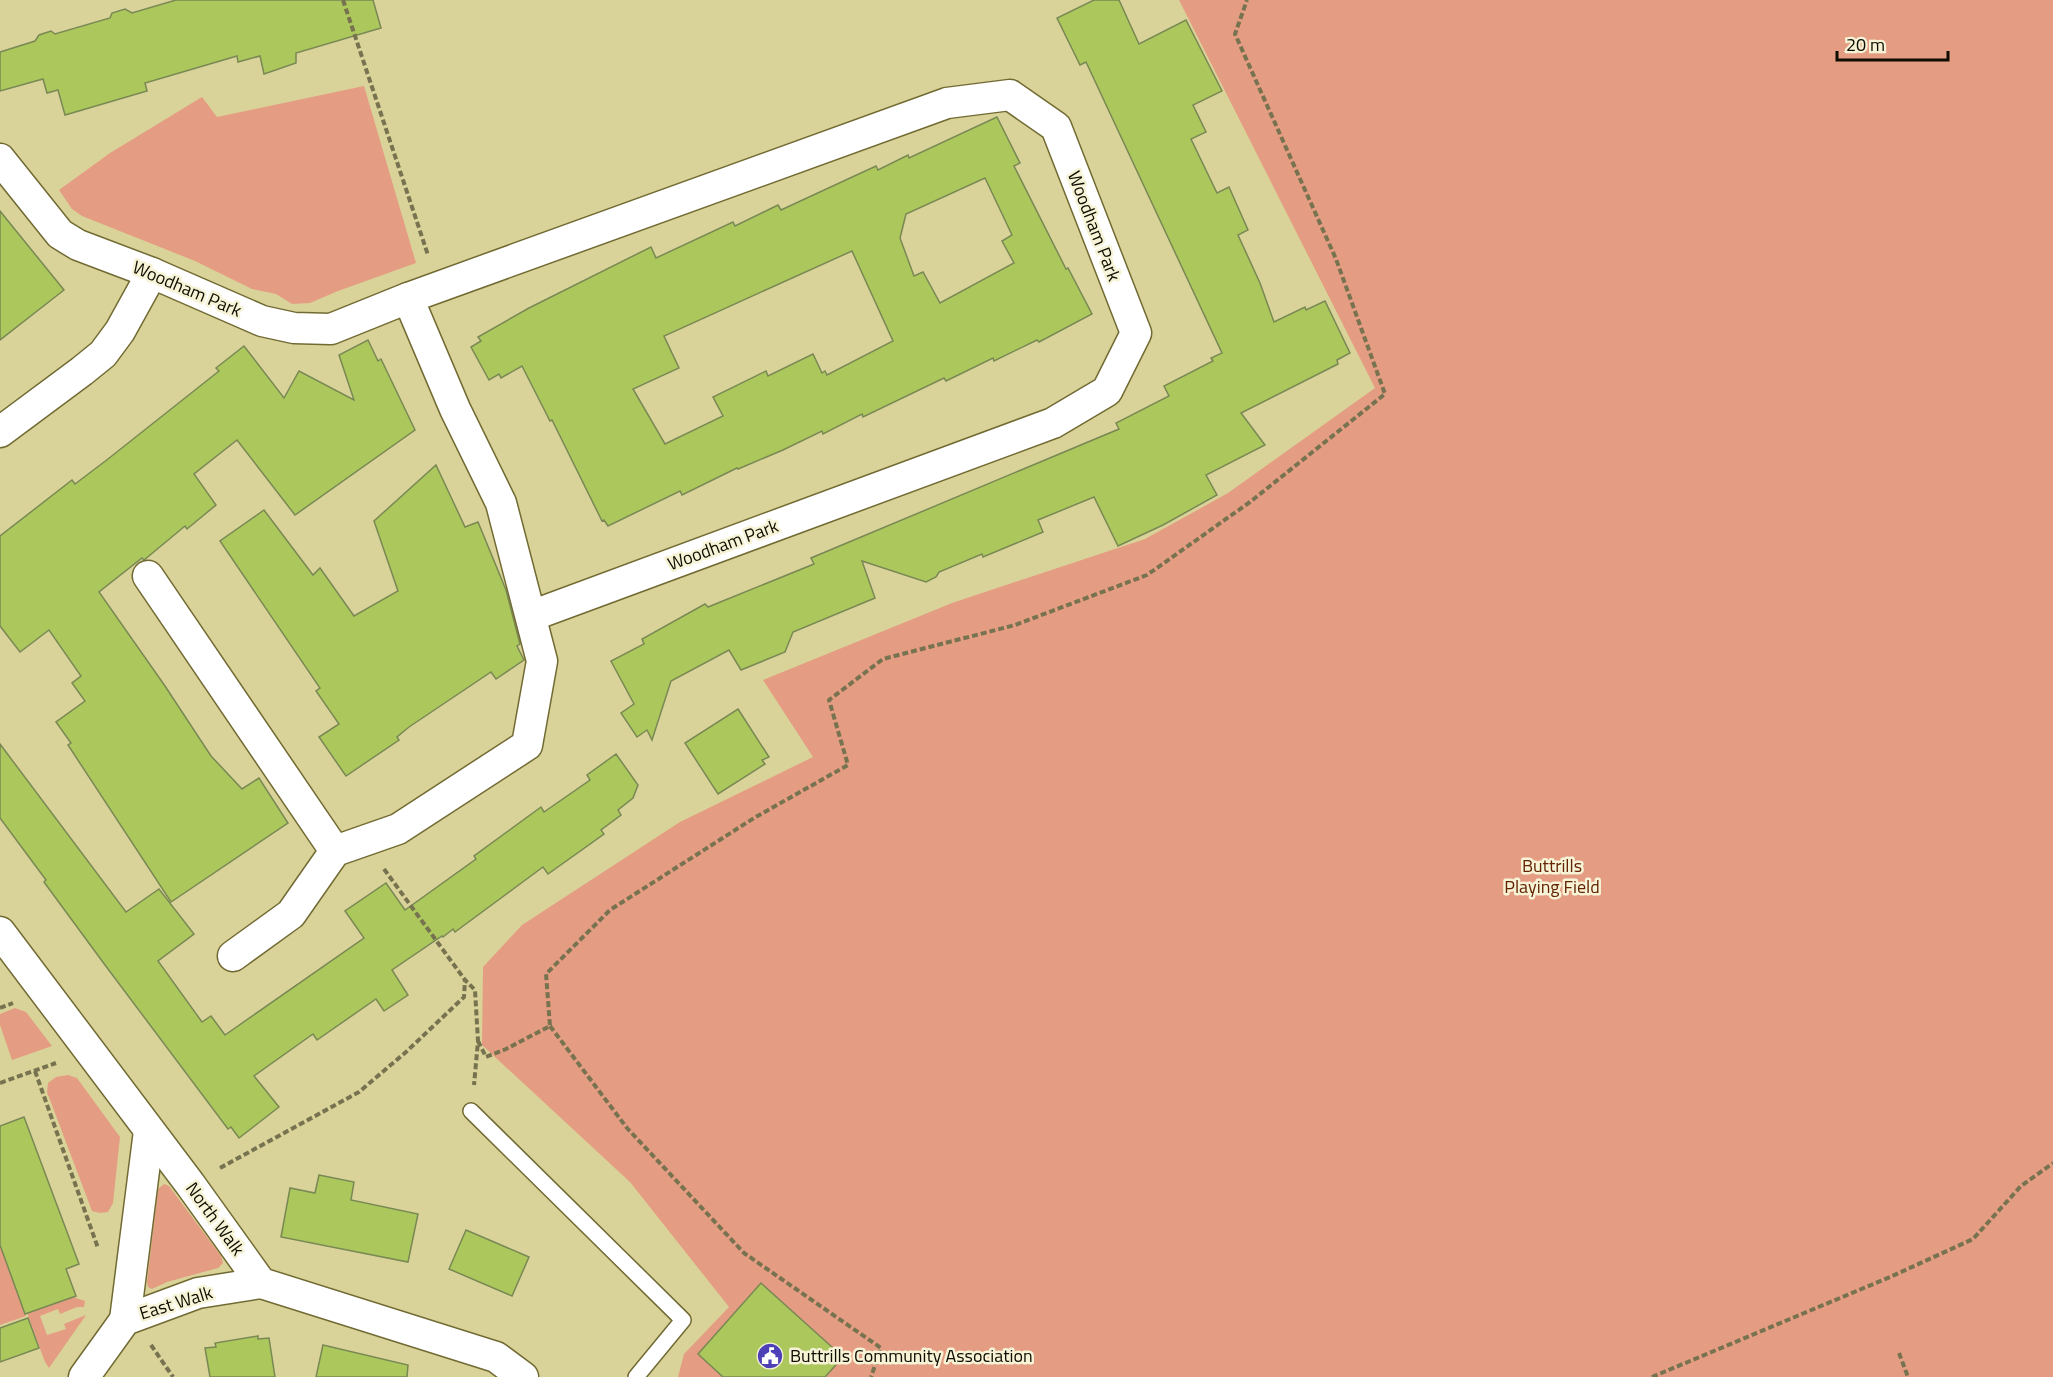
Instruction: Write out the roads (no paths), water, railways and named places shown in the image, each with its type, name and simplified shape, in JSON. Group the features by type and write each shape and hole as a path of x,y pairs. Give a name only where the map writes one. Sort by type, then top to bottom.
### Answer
{"street":[{"name":"Woodham Park","path":"0,159 60,234 78,245 152,273 262,321 294,328 331,329 439,286 947,103 1010,95 1056,127 1136,333 1107,392 1053,423 531,616"},
{"path":"0,432 103,354 120,331 152,273"},
{"path":"232,956 291,914 336,851 398,829 527,745 542,661 501,503 455,409 408,298"},
{"path":"148,576 336,851"},
{"name":"North Walk","path":"0,932 190,1184 261,1283"},
{"path":"125,1320 149,1131"},
{"path":"261,1283 496,1356 523,1377"},
{"name":"East Walk","path":"84,1377 125,1320 198,1293 261,1283"}],"lane":[{"path":"471,1111 683,1320 636,1377"}],"place":[{"name":"Buttrills Community Association","path":"770,1356"}],"park label":[{"name":"Buttrills Playing Field","path":"1552,876"}]}
